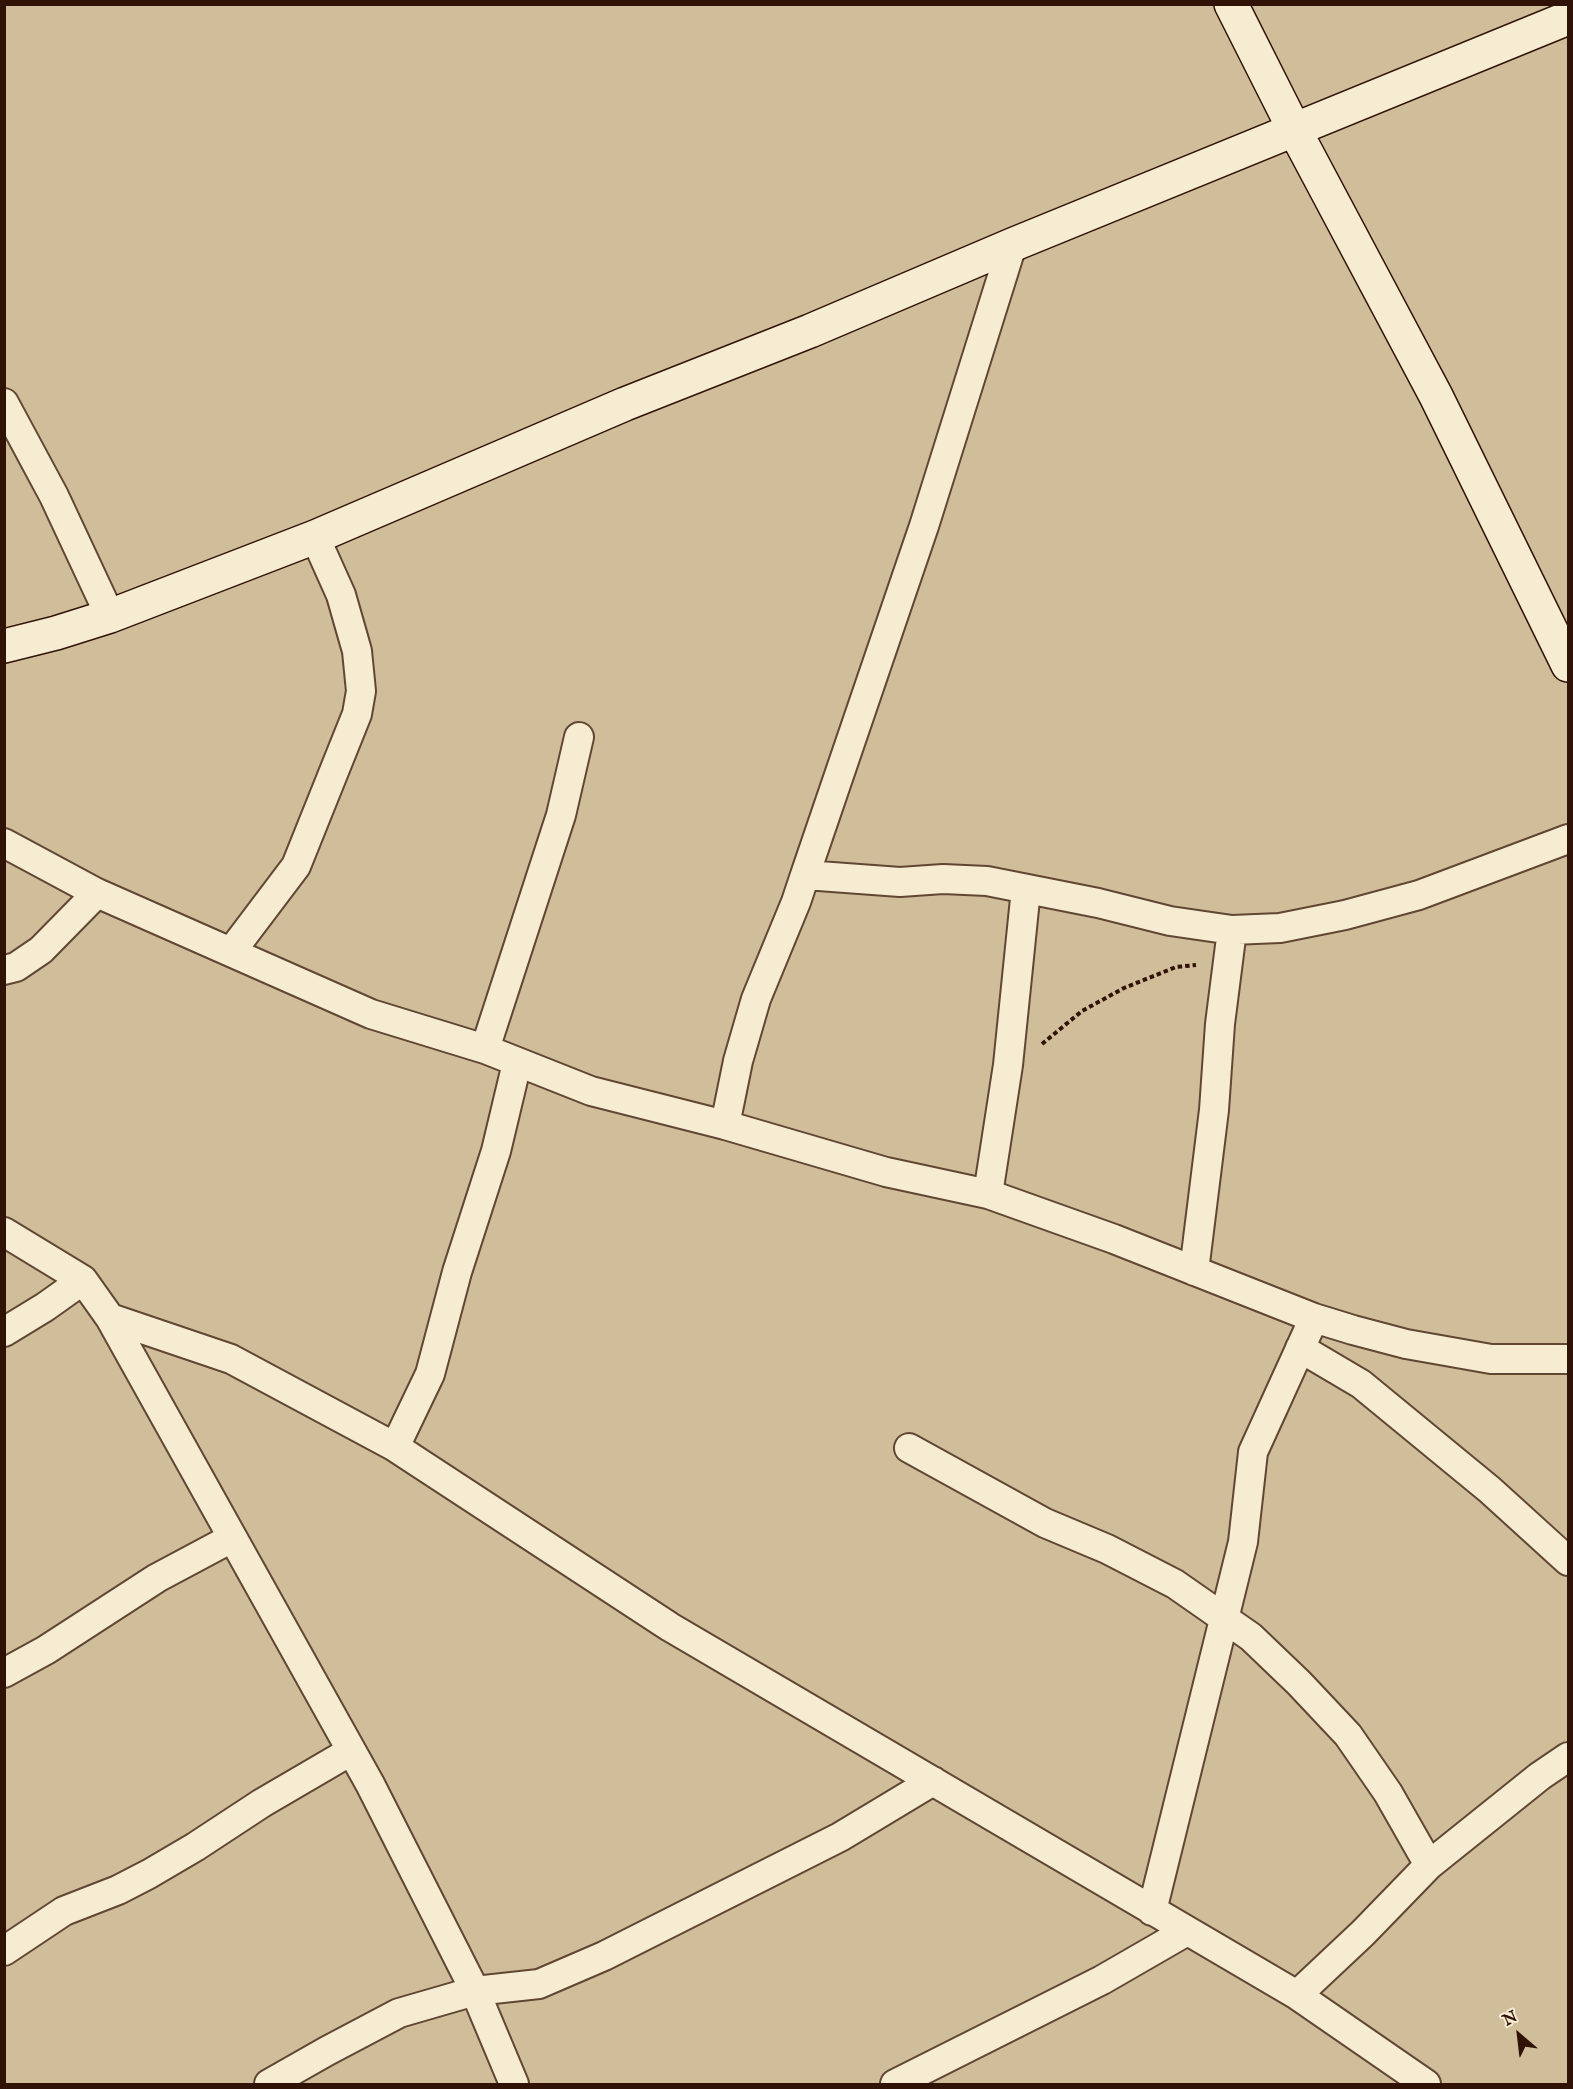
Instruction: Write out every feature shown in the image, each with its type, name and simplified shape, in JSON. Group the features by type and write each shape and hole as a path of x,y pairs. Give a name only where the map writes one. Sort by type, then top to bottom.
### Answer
{"street":[{"path":"1231,4 1294,129 1436,396 1569,665"},
{"path":"4,646 110,616 315,537 624,404 810,331 1012,245 1569,18"},
{"path":"725,1125 738,1061 756,999 796,902 924,526 1012,245"},
{"path":"4,403 54,496 110,616"},
{"path":"231,952 296,866 357,714 361,691 357,651 341,595 315,537"},
{"path":"485,1050 561,815 579,737"},
{"path":"805,875 900,882 943,879 987,881 1098,903 1170,921 1232,930 1280,928 1419,895 1569,839"},
{"path":"4,843 97,893 370,1014 485,1050 591,1090 725,1125 886,1172 988,1194 1114,1239 1314,1318 1406,1344 1491,1359 1569,1359"},
{"path":"988,1194 1008,1065 1026,889"},
{"path":"4,970 16,967 41,950 97,893"},
{"path":"1194,1271 1214,1110 1220,1024 1232,930"},
{"path":"395,1447 430,1374 457,1272 496,1151 517,1063"},
{"path":"4,1232 82,1280 110,1318 370,1784 475,1991 514,2085"},
{"path":"4,1332 45,1307 82,1280"},
{"path":"110,1318 231,1359 395,1447 670,1627 1297,1995 1426,2085"},
{"path":"1152,1911 1243,1542 1253,1452 1314,1318"},
{"path":"1300,1348 1361,1384 1490,1490 1569,1561"},
{"path":"909,1448 1045,1523 1107,1549 1175,1584 1251,1637 1348,1735 1388,1794 1429,1865"},
{"path":"4,1673 46,1650 156,1578 232,1538"},
{"path":"4,1951 64,1911 118,1890 149,1874 262,1803 351,1751"},
{"path":"1297,1995 1363,1933 1429,1865 1540,1776 1569,1757"},
{"path":"269,2085 399,2013 475,1991 539,1984 604,1956 840,1837 933,1781"},
{"path":"895,2085 1102,1980 1187,1931"}],"path":[{"path":"1008,1065 1045,1042 1082,1011 1124,987 1176,967 1229,962"}],"shaded area":[{"path":"5,5 1568,5 1568,2084 5,2084"}]}
